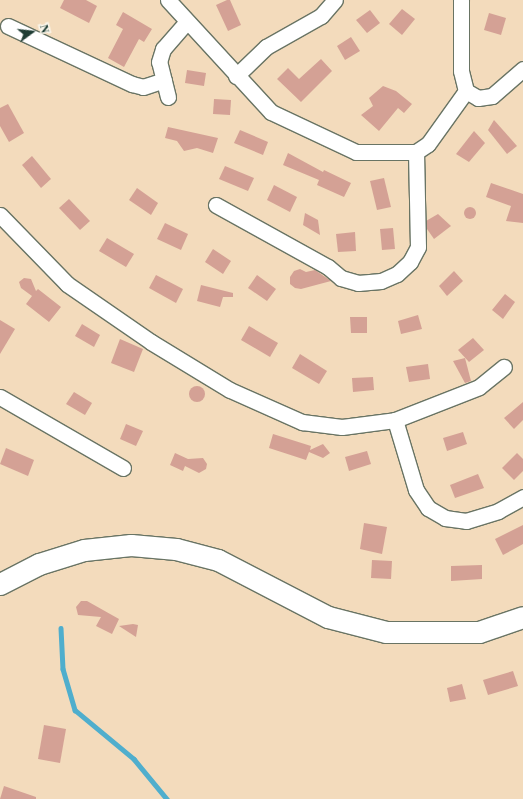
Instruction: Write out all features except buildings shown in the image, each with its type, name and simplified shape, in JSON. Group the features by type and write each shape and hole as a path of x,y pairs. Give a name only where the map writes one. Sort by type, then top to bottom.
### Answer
{"street":[{"path":"168,0 186,23 271,112 356,152 416,152 428,144 466,91"},
{"path":"236,76 266,47 321,16 335,0"},
{"path":"461,0 461,71 466,91 478,98 492,96 523,69"},
{"path":"168,97 159,62 163,49 186,23"},
{"path":"8,26 132,84 143,87 164,80"},
{"path":"216,205 328,267 341,278 358,283 380,281 397,274 410,262 418,247 416,152"},
{"path":"0,215 67,284 151,342 230,390 302,422 342,427 395,420 479,387 504,367"},
{"path":"0,397 123,468"},
{"path":"395,420 416,490 428,508 445,518 466,521 498,511 523,497"},
{"path":"0,584 39,564 84,550 131,545 176,549 218,560 328,617 386,632 479,632 522,619"}],"waterway":[{"path":"61,628 63,669 75,710 134,759 167,799"}]}
